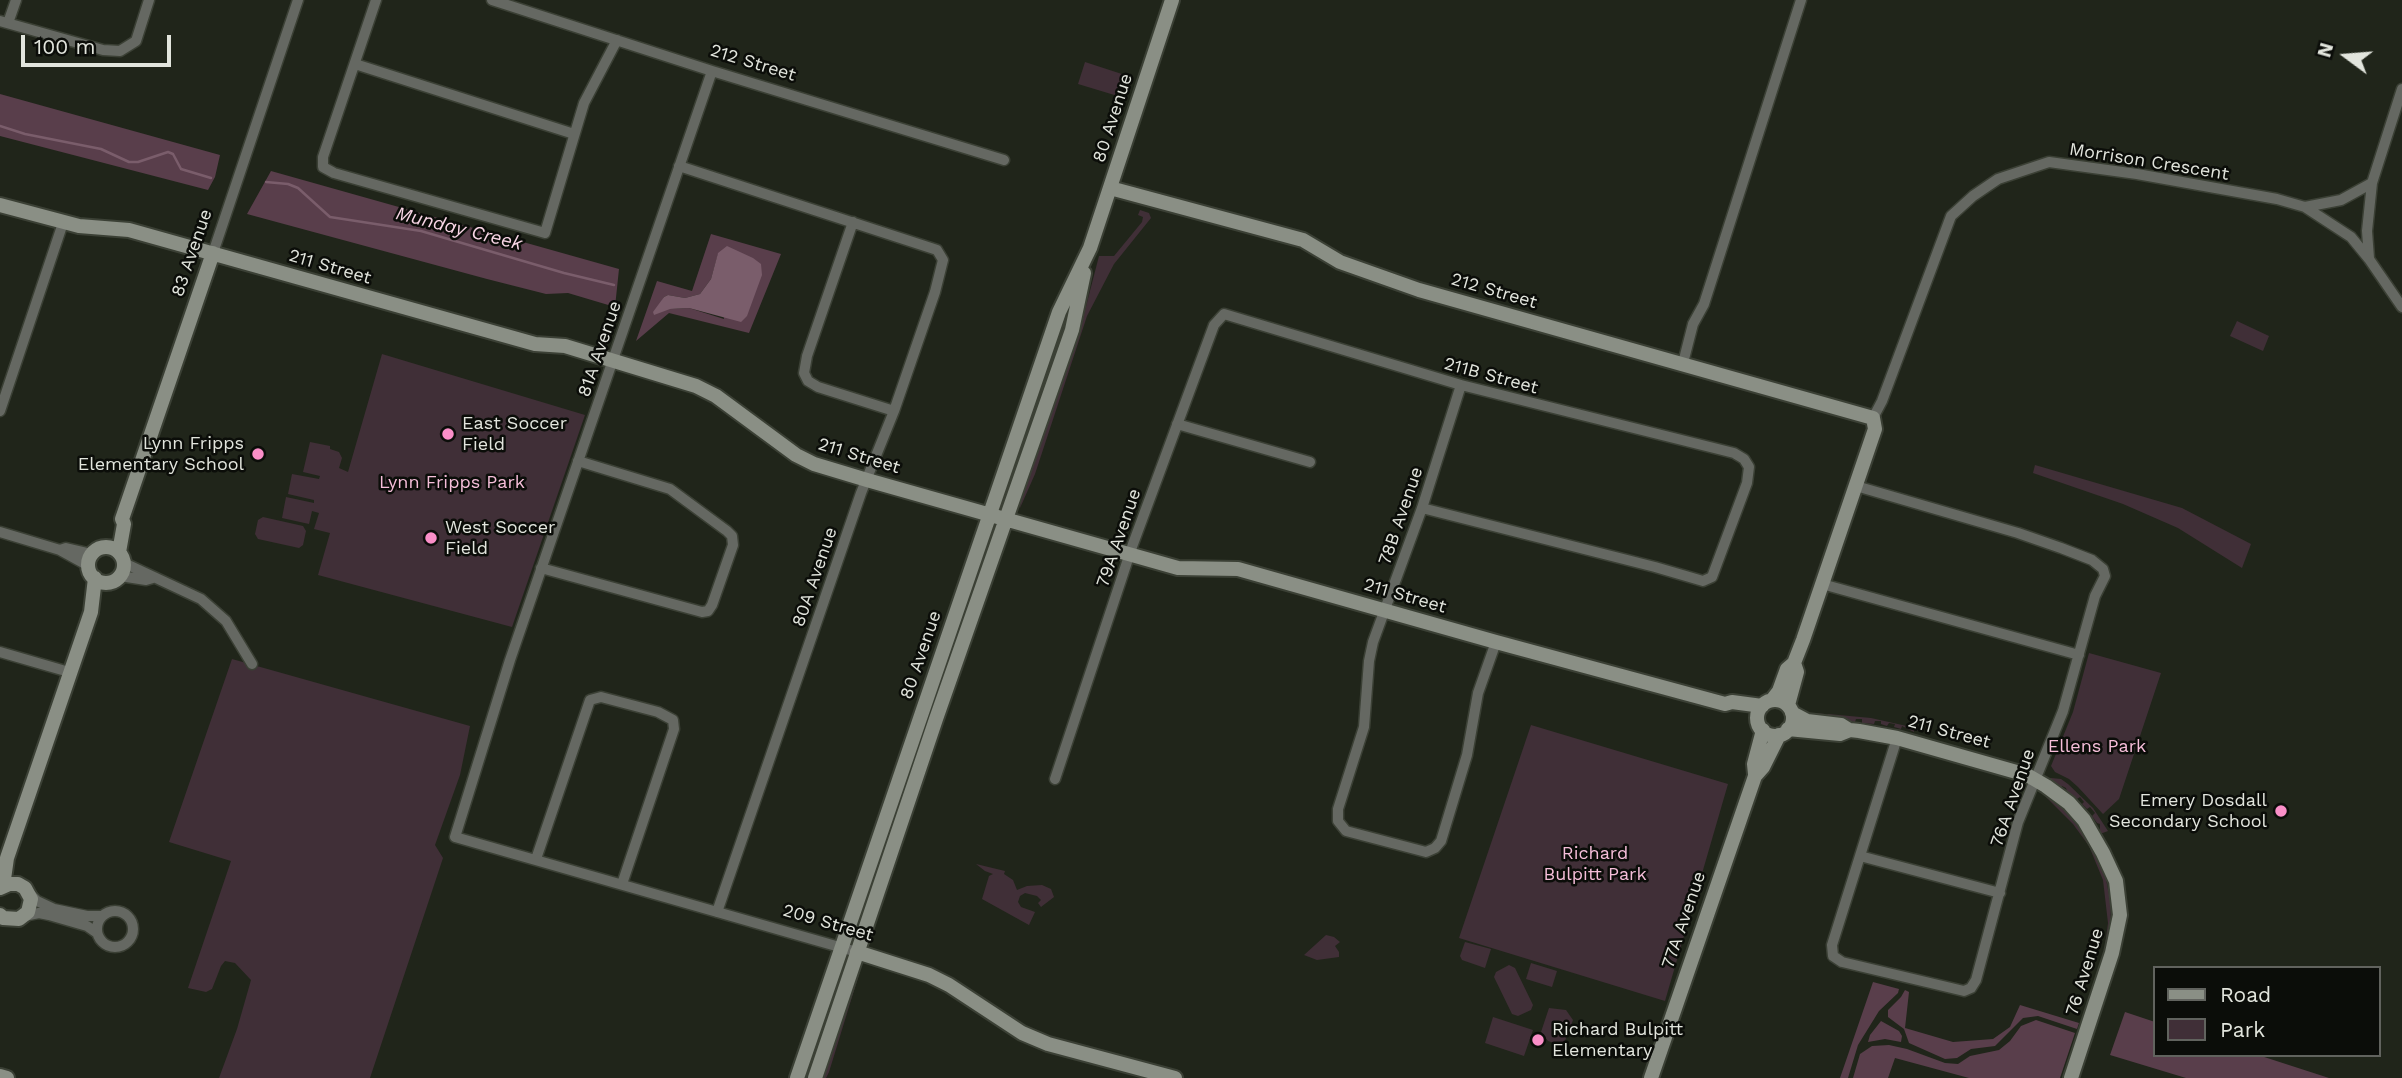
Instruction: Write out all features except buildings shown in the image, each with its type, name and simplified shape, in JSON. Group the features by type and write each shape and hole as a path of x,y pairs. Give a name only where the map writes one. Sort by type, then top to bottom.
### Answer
{"street":[{"path":"16,0 4,22 103,50 120,51 136,40 149,0"},
{"name":"83 Avenue","path":"24,916 31,906 13,888 7,858 69,672 124,524 122,519 298,0"},
{"path":"376,0 323,157 323,167 334,173 545,233 584,103 617,40"},
{"name":"212 Street","path":"492,0 524,5 617,40 712,71 1004,160"},
{"name":"80 Avenue","path":"815,1078 1072,330 1090,248 1172,0"},
{"path":"1683,363 1693,324 1704,304 1801,0"},
{"path":"355,64 575,134"},
{"name":"81A Avenue","path":"455,837 506,672 712,71"},
{"path":"2369,259 2367,231 2372,183 2402,89"},
{"name":"Morrison Crescent","path":"1873,418 1951,216 1997,179 2049,162 2137,174 2305,207 2351,237 2402,307"},
{"path":"679,166 853,222 804,373 806,378 818,387 894,411"},
{"path":"2305,207 2341,200 2372,183"},
{"name":"212 Street","path":"1110,188 1303,240 1340,261 1419,290 1873,418"},
{"name":"211 Street","path":"0,205 63,223 91,228 122,229 535,344 565,346 614,361 707,390 796,455 814,464 1178,568 1238,569 1724,704 1767,703"},
{"name":"80A Avenue","path":"717,912 943,267 940,254 931,248 853,222"},
{"path":"0,411 63,223"},
{"name":"80 Avenue","path":"797,1078 1059,312 1090,248"},
{"name":"211B Street","path":"1224,314 1461,385 1734,453 1748,464 1747,483 1712,577 1703,581 1422,508"},
{"name":"79A Avenue","path":"1055,779 1129,554 1214,325 1224,314"},
{"name":"78B Avenue","path":"1461,385 1369,661 1364,727 1338,809 1338,821 1346,831 1426,852 1441,841 1467,755 1478,693 1496,642"},
{"path":"1794,663 1797,672 1790,709 1793,721 1784,732 1772,735 1760,726 1758,715 1779,691 1787,669 1794,663 1875,429 1873,418"},
{"path":"1177,424 1310,462"},
{"path":"541,568 702,612 708,611 712,605 733,545 732,536 670,489 578,461"},
{"name":"76A Avenue","path":"1856,486 2061,548 2092,560 2103,569 2105,576 2095,596 2063,711 2018,822 1976,980 1967,990 1957,991 1842,962 1833,956 1832,945 1860,856"},
{"path":"0,532 60,550 66,548 146,580 153,578 191,594 226,621 252,663"},
{"path":"1822,584 2079,656"},
{"path":"0,652 69,672"},
{"path":"536,859 584,715 593,698 609,698 658,712 674,720 672,738 622,884"},
{"path":"1767,703 1780,701 1790,709"},
{"name":"211 Street","path":"1724,704 1760,726"},
{"name":"211 Street","path":"1790,709 1807,721 1841,725 1850,730 1897,738 2002,767 2035,779"},
{"name":"77A Avenue","path":"1755,776 1754,764 1760,726"},
{"name":"211 Street","path":"1784,732 1840,734 1850,730"},
{"name":"77A Avenue","path":"1651,1078 1755,776 1784,732"},
{"path":"1897,738 1860,856 2000,893"},
{"name":"76 Avenue","path":"2035,779 2069,803 2084,820 2107,860 2116,881 2119,898 2118,929 2112,953 2071,1078"},
{"name":"209 Street","path":"455,837 841,947 929,975 1030,1037 1175,1078"},
{"path":"1,918 12,920 39,913 49,915 87,926 97,933 103,943 114,947 125,943 132,934 131,922 124,913 112,911 102,916 87,916 54,909 13,888"},
{"path":"97,933 102,916"},
{"path":"0,1076 7,1078"}],"green space":[{"path":"1085,62 1128,76 1121,97 1078,84"},
{"path":"1140,210 1149,213 1151,218 1114,264 1087,316 1035,474 1020,508 1021,498 1083,318 1099,256 1114,256 1142,222 1143,217 1138,215"},
{"path":"2237,321 2269,336 2263,351 2230,336"},
{"name":"Lynn Fripps Park","path":"382,354 585,415 512,627 318,575 330,533 314,529 319,513 312,511 309,524 282,518 286,497 314,503 314,500 288,494 292,474 319,479 320,476 303,472 310,442 330,446 330,449 339,452 342,458 339,468 348,472"},
{"path":"2035,465 2182,508 2251,544 2242,568 2178,528 2123,504 2033,473"},
{"path":"263,517 303,526 306,531 303,545 299,548 258,539 255,534 258,520"},
{"name":"Ellens Park","path":"2089,653 2161,673 2119,799 2103,814 2078,787 2055,772 2051,766 2073,712"},
{"path":"232,659 470,726 460,775 435,845 443,858 370,1078 219,1078 251,980 235,963 225,961 212,989 206,992 188,988 231,861 169,842"},
{"path":"1813,713 1825,714 1825,717 1828,714 1871,718 1920,729 1920,731 1914,732 1902,726 1901,729 1889,723 1887,726 1881,724 1881,721 1875,721 1874,724 1862,723 1862,719 1856,719 1855,722 1849,719 1812,718"},
{"name":"Richard Bulpitt Park","path":"1531,725 1728,784 1665,1001 1459,938"},
{"path":"2061,779 2068,784 2093,808 2108,831 2100,834 2100,824 2092,816 2095,813 2090,807 2087,809 2080,797 2077,799 2067,792 2066,788 2062,786 2060,789 2048,780"},
{"path":"2046,794 2056,799 2088,839 2106,879 2111,905 2110,936 2096,988 2093,989 2104,953 2108,923 2103,880 2089,846"},
{"path":"976,864 1005,871 1004,874 1013,880 1017,890 1042,885 1051,889 1054,897 1041,907 1038,903 1041,900 1037,896 1025,893 1020,896 1018,902 1021,907 1035,912 1029,925 982,899 989,876 993,874"},
{"path":"1326,935 1340,942 1335,946 1339,957 1317,960 1304,955"},
{"path":"1465,942 1491,949 1485,968 1462,960 1460,956"},
{"path":"1531,963 1557,971 1552,987 1526,979"},
{"path":"1509,965 1515,968 1533,1005 1531,1010 1518,1016 1512,1014 1494,977 1496,972"},
{"path":"860,971 829,1072 826,1078 823,1078 856,975"},
{"path":"1549,1008 1566,1010 1573,1020 1563,1046 1548,1041 1541,1032"},
{"path":"1493,1017 1533,1030 1524,1056 1485,1043"}],"shaded area":[{"path":"0,94 220,155 215,177 208,190 0,136"},
{"path":"271,171 619,269 615,307 568,293 546,294 247,214"},
{"path":"711,234 781,254 749,333 669,313 636,341 657,281 692,291","holes":["718,254 724,319 689,308 670,309 659,306 668,295 685,298 700,294 711,279"]},
{"path":"727,246 761,264 762,275 747,316 741,322 689,308 670,309 654,315 653,312 668,295 685,298 700,294 711,279 718,253"},
{"path":"1873,982 1899,989 1898,993 1879,1011 1858,1045 1848,1078 1840,1078"},
{"path":"1905,990 1909,992 1905,1028 1953,1042 1993,1039 2010,1027 2020,1005 2079,1023 2077,1029 2038,1016 2023,1018 1995,1046 1971,1049 1957,1058 1945,1059 1909,1043 1904,1029 1888,1017 1888,1010"},
{"path":"2125,1012 2154,1022 2154,1057 2264,1057 2329,1078 2186,1078 2110,1055"},
{"path":"2036,1020 2075,1033 2060,1078 1969,1078 1895,1058 1888,1078 1853,1078 1860,1054 1872,1046 1889,1045 1945,1063 1958,1064 1970,1056 1999,1050 2021,1026"},
{"path":"1881,1021 1899,1031 1901,1042 1885,1039 1868,1042"}],"waterway":[{"name":"Munday Creek","path":"0,126 25,134 101,149 129,162 138,162 168,152 173,154 181,169 211,178"},
{"name":"Munday Creek","path":"266,182 298,188 330,217 421,231 614,285"}],"place":[{"name":"East Soccer Field","path":"448,434"},
{"name":"Lynn Fripps Elementary School","path":"258,454"},
{"name":"West Soccer Field","path":"431,538"},
{"name":"Emery Dosdall Secondary School","path":"2281,811"},
{"name":"Richard Bulpitt Elementary","path":"1538,1040"}]}
